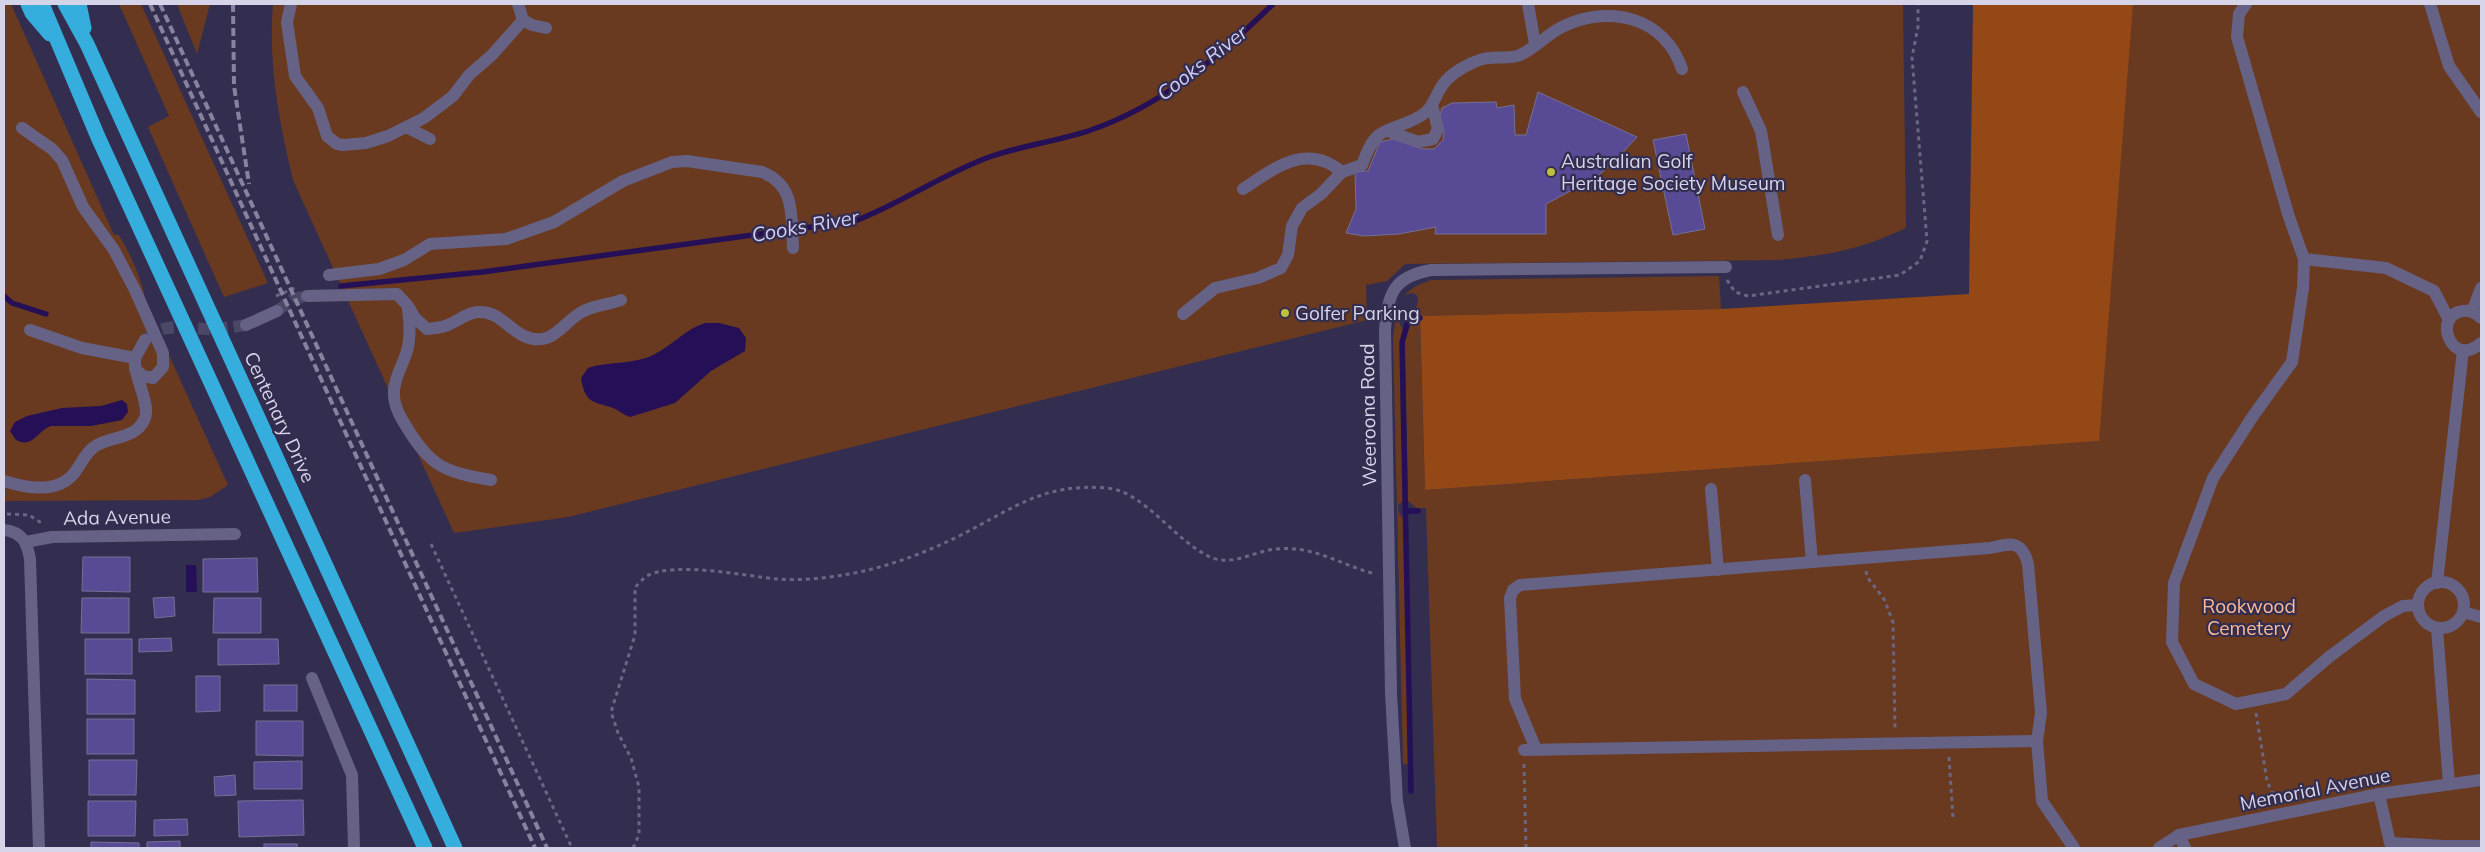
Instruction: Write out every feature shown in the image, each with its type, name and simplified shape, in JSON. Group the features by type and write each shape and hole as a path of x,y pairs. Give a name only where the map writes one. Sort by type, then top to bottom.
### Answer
{"highway":[{"path":"28,4 32,13 60,44"},
{"path":"42,4 98,137 425,848"},
{"name":"Centenary Drive","path":"65,4 87,44 455,848"},
{"path":"79,4 87,44"}],"street":[{"path":"291,4 287,22 293,71 318,108 327,136 337,144 352,144 388,136 408,128 453,96 469,75 492,55 523,20"},
{"path":"518,4 523,20 532,25 546,28"},
{"path":"1528,4 1535,44"},
{"path":"2246,4 2239,14 2238,45 2289,217 2304,259 2292,362 2253,416 2213,478 2174,583 2172,642 2194,684 2236,704 2286,694 2329,657 2384,616 2404,606 2418,605"},
{"path":"2430,4 2449,66 2481,112"},
{"path":"1183,314 1215,288 1258,278 1281,268 1286,262 1292,226 1297,214 1342,172 1362,165 1376,138 1411,122 1432,105 1448,79 1471,63 1493,56 1517,56 1574,21 1598,16 1623,17 1640,22 1662,35 1672,45 1682,70"},
{"path":"1743,92 1761,130 1778,235"},
{"path":"1388,131 1418,142 1433,139 1438,129 1432,105"},
{"path":"22,128 52,149 62,160 83,207 114,250 135,290 160,344 164,360 159,374 153,378 148,378 135,364 30,330"},
{"path":"408,128 430,139"},
{"path":"1243,189 1268,172 1300,158 1321,160 1342,172"},
{"path":"328,275 379,269 404,260 430,244 506,240 554,222 623,181 672,162 687,161 743,169 773,176 783,186 791,209 792,248"},
{"path":"2304,259 2386,268 2434,291 2449,320"},
{"name":"Weeroona Road","path":"1405,848 1399,820 1396,780 1390,578 1385,330 1391,294 1405,278 1416,273 1447,270 1726,267"},
{"path":"2481,288 2477,315 2460,312 2449,320 2447,326 2448,339 2457,348 2463,350 2476,348 2481,343"},
{"path":"306,296 348,297 391,293 401,297 414,318 427,328 449,325 468,314 487,312 506,321 525,336 537,339 549,338 559,333 580,313 620,300"},
{"path":"408,306 409,346 397,376 394,392 397,410 418,446 431,461 452,470 491,480"},
{"path":"246,325 277,311"},
{"path":"4,481 27,487 42,487 65,482 74,474 88,452 95,446 130,434 140,427 146,417 146,409 135,364 145,340"},
{"path":"2438,583 2463,350"},
{"path":"1805,480 1812,562"},
{"path":"1711,489 1718,570"},
{"path":"4,530 16,533 26,542 30,565 39,848"},
{"name":"Ada Avenue","path":"26,542 52,537 235,534"},
{"path":"2037,741 1530,749 1515,699 1510,598 1513,590 1520,586 1990,548 2006,544 2017,545 2025,552 2041,713 2037,741 2042,801 2074,848"},
{"path":"2438,583 2449,583 2461,593 2464,600 2463,612 2458,621 2452,626 2437,628 2424,621 2418,605 2422,592 2427,587 2438,583"},
{"path":"2463,612 2481,617"},
{"path":"2437,628 2449,784"},
{"path":"312,678 352,775 354,848"},
{"name":"Memorial Avenue","path":"2160,848 2179,836 2275,815 2379,794 2481,780"},
{"path":"2379,794 2390,843 2481,846"},
{"path":"2179,836 2185,848"}],"path":[{"path":"1726,267 1727,280 1735,292 1748,296 1900,275 1920,261 1927,241 1912,57 1918,27 1918,4"},
{"path":"634,848 639,835 639,787 631,758 618,733 611,712 635,635 635,587 647,576 667,571 740,574 779,579 847,574 918,555 1033,496 1084,487 1108,488 1132,495 1196,549 1212,558 1228,561 1276,549 1303,549 1390,578"},
{"path":"4,514 34,518 47,527 52,537"},
{"path":"431,544 572,848"},
{"path":"1865,558 1867,577 1884,599 1893,622 1895,743"},
{"path":"2253,700 2267,781 2276,798 2275,815"},
{"path":"1948,742 1953,819"},
{"path":"1526,848 1530,749"}],"green space":[{"path":"4,4 11,4 114,235 119,235 131,257 143,289 145,297 143,298 228,485 210,497 198,500 4,501"},
{"path":"119,4 141,4 268,283 224,297 148,127 169,116"},
{"path":"177,4 210,4 197,54"},
{"path":"273,4 1903,4 1906,228 1873,242 1844,250 1778,260 1405,264 1387,281 1366,285 1367,320 568,517 454,533 293,180 283,136 273,71"},
{"name":"Rookwood Cemetery","path":"2063,4 2481,4 2481,848 1437,848 1426,508 1417,508 1408,501 1405,341 1413,317 1420,321 1425,490 2099,441"},
{"path":"1719,276 1721,309 1420,316 1414,314 1418,302 1417,295 1413,293 1404,295 1416,286 1431,280"},
{"path":"1397,308 1400,325 1403,329 1400,340 1403,501 1398,505 1399,514 1405,519 1408,764 1403,764 1393,338"}],"shaded area":[{"path":"1973,4 2133,4 2099,441 1425,490 1420,316 1721,309 1969,294"},
{"path":"705,323 719,323 739,328 746,338 745,351 711,371 675,403 630,417 591,400 585,393 581,378 588,368 604,364 629,362 653,355 691,329"},
{"path":"122,400 127,404 128,412 122,420 91,426 51,426 27,442 16,440 10,431 15,422 27,416 62,408 101,406"},
{"path":"186,565 196,565 197,592 186,592"}],"building":[{"path":"1538,92 1637,137 1611,165 1595,178 1546,204 1546,234 1435,234 1436,227 1399,234 1364,236 1346,233 1356,209 1355,172 1368,171 1380,142 1393,139 1423,149 1434,149 1443,140 1444,131 1440,115 1442,108 1452,103 1496,102 1497,108 1514,105 1515,135 1526,135"},
{"path":"1686,134 1705,229 1673,235 1653,140"},
{"path":"83,557 130,557 130,592 82,591"},
{"path":"257,558 258,592 203,592 203,559"},
{"path":"174,597 175,616 155,618 153,598"},
{"path":"82,598 129,598 129,633 81,633"},
{"path":"214,598 261,598 261,633 213,633"},
{"path":"171,638 172,651 139,652 139,639"},
{"path":"85,639 132,639 132,674 85,674"},
{"path":"218,639 278,639 279,664 218,665"},
{"path":"196,676 220,676 220,711 196,712"},
{"path":"87,679 135,680 135,714 87,714"},
{"path":"264,685 297,685 297,711 264,711"},
{"path":"87,719 134,719 134,754 87,754"},
{"path":"256,721 303,721 303,756 256,755"},
{"path":"89,760 137,760 136,795 89,795"},
{"path":"302,761 302,789 254,789 254,762"},
{"path":"235,775 236,795 215,796 214,777"},
{"path":"303,800 304,835 239,837 238,801"},
{"path":"88,801 136,801 135,836 88,836"},
{"path":"187,819 188,835 154,836 154,820"},
{"path":"180,841 180,848 147,848 147,842"},
{"path":"91,842 139,843 139,848 91,848"},
{"path":"264,844 297,844 297,848 264,848"}],"waterway":[{"name":"Cooks River","path":"341,286 482,272 855,221 889,206 940,179 992,156 1067,137 1117,120 1166,93 1189,77 1232,42 1273,4"},
{"name":"Cooks River","path":"4,296 12,303 46,314"},
{"path":"1411,791 1402,343 1410,313 1420,318"},
{"path":"1406,511 1418,511"}],"tunnel":[{"path":"277,311 293,299 307,296"},
{"path":"147,339 160,330 167,328 212,329 246,325"}],"railway":[{"path":"150,4 535,848"},
{"path":"160,4 547,848"},
{"path":"233,4 234,86 249,184"}],"place":[{"name":"Australian Golf Heritage Society Museum","path":"1551,172"},
{"name":"Golfer Parking","path":"1285,313"}]}
